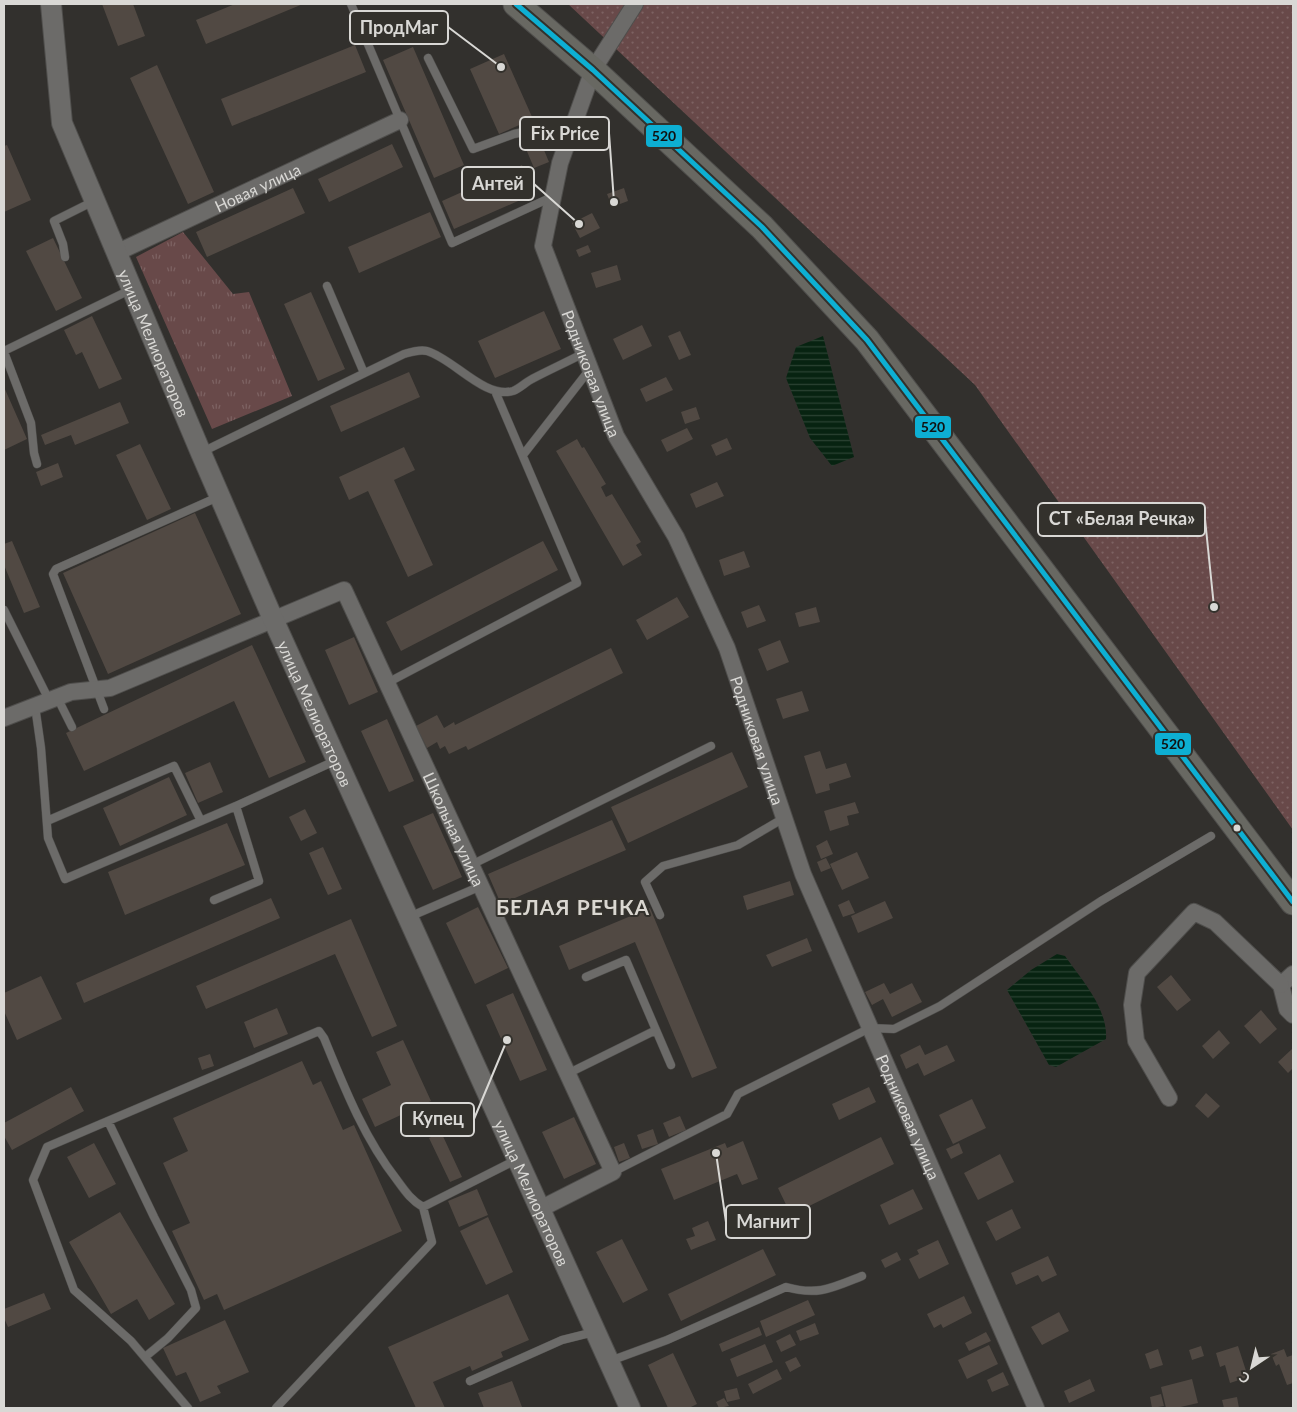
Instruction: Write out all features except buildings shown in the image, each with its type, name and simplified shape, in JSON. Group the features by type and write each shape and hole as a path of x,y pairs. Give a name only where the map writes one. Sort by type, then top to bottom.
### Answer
{"main road":[{"path":"516,4 593,70 762,227 867,340 1293,902"}],"street":[{"name":"улица Мелиораторов","path":"51,4 62,123 94,201 200,453 273,619 630,1408"},
{"name":"Родниковая улица","path":"635,4 593,70 560,163 544,246 616,436 676,537 727,648 803,874 1036,1408"},
{"name":"Новая улица","path":"116,253 400,120"},
{"name":"Школьная улица","path":"273,619 344,590 613,1172"},
{"path":"4,718 70,692 110,688 273,619"},
{"path":"1169,1098 1136,1042 1132,1005 1137,974 1194,912 1215,922 1281,986 1287,1009 1293,1015"},
{"path":"1281,986 1293,974"},
{"path":"540,1209 613,1172"}],"lane":[{"path":"351,4 452,243 554,197"},
{"path":"428,58 473,149 514,134 551,126 572,130"},
{"path":"65,257 63,244 54,222 94,201"},
{"path":"326,286 364,373"},
{"path":"37,464 31,424 4,352 132,289"},
{"path":"200,453 404,354 426,351 495,391 514,391 531,380 587,361"},
{"path":"523,455 587,361"},
{"path":"387,683 577,584 495,391"},
{"path":"104,709 53,574 56,570 220,497"},
{"path":"4,610 47,701 72,727"},
{"path":"47,701 41,748 48,838 65,879 236,806 337,760"},
{"path":"471,865 711,746"},
{"path":"47,821 174,766 201,821"},
{"path":"214,900 259,881 236,806"},
{"path":"660,915 645,882 663,866 738,845 784,818"},
{"path":"613,1172 727,1114 738,1094 870,1028 894,1029 940,1006 1101,901 1211,836"},
{"path":"408,917 481,886"},
{"path":"586,977 626,960 671,1065"},
{"path":"568,1074 656,1030"},
{"path":"188,1408 130,1341 74,1290 33,1180 47,1147 319,1031 324,1038 362,1126 381,1160 412,1200 423,1207 432,1242 276,1408"},
{"path":"108,1121 191,1290 196,1308 168,1338 145,1357"},
{"path":"423,1207 518,1159"},
{"path":"610,1362 667,1340 786,1286 803,1291 819,1291 862,1276"},
{"path":"470,1381 562,1340 596,1332"}],"green space":[{"path":"568,4 1293,4 1293,830 975,385"},
{"path":"183,232 233,294 249,292 292,396 212,429 136,257"}],"shaded area":[{"path":"823,336 854,457 832,466 810,438 786,378 796,347"},
{"path":"1057,954 1065,956 1092,994 1103,1016 1106,1039 1056,1067 1049,1065 1007,990 1031,970"}],"transit line":[{"name":"520","path":"516,4 593,70 762,227 867,340 1293,902"}],"place":[{"name":"ПродМаг","path":"501,67"},
{"name":"Fix Price","path":"614,202"},
{"name":"Антей","path":"579,224"},
{"name":"СТ «Белая Речка»","path":"1214,607"},
{"name":"Купец","path":"507,1040"},
{"name":"Магнит","path":"716,1153"}],"district":[{"name":"БЕЛАЯ РЕЧКА","path":"573,906"}]}
